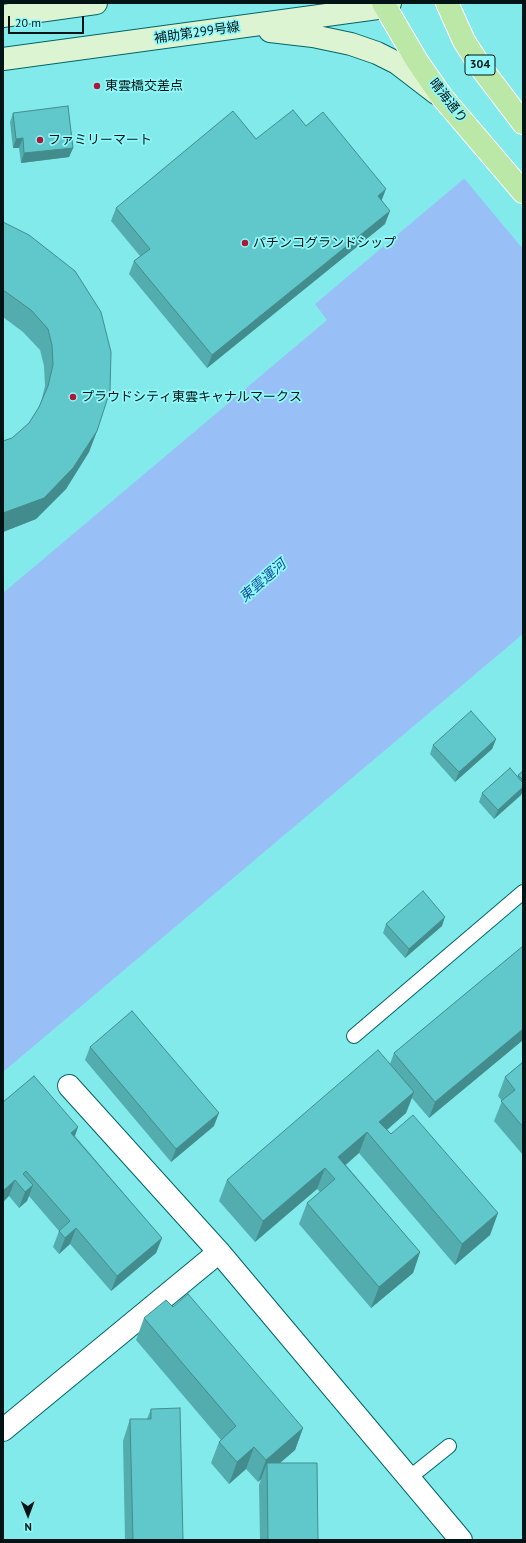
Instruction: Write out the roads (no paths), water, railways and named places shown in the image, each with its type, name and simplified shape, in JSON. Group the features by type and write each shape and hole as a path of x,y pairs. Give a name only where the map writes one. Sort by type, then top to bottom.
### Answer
{"main road":[{"name":"304","path":"446,3 464,41 482,69 522,122"},
{"name":"晴海通り","path":"386,4 417,61 442,97 523,192"}],"street":[{"path":"3,16 96,3"},
{"name":"補助第299号線","path":"3,59 386,4"},
{"path":"220,29 266,31 313,36 351,44 377,53 397,63 442,97"},
{"path":"69,1086 219,1252 461,1540"},
{"path":"3,1430 219,1252"}],"lane":[{"path":"354,1036 523,892"},
{"path":"409,1478 449,1446"}],"water":[{"name":"東雲運河","path":"523,129 523,634 3,1072 3,593 327,320 315,304"}],"place":[{"name":"東雲橋交差点","path":"97,86"},
{"name":"ファミリーマート","path":"40,140"},
{"name":"パチンコグランドシップ","path":"245,243"},
{"name":"プラウドシティ東雲キャナルマークス","path":"73,397"}]}
